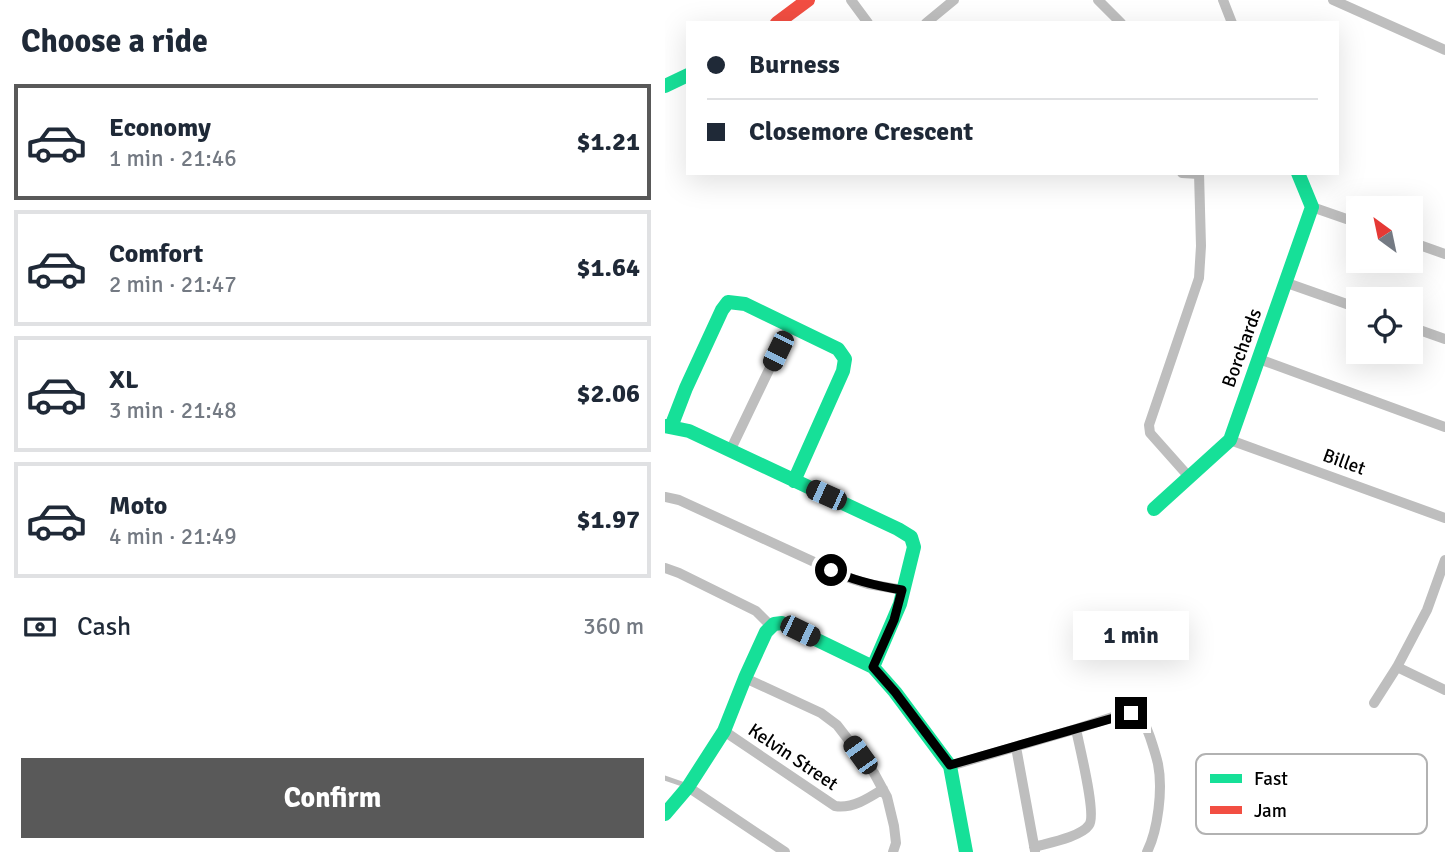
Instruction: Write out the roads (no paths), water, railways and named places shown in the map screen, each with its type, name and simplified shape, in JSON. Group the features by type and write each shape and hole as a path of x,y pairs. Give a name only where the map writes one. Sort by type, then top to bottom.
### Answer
{"street":[{"path":"779,21 808,0"},
{"path":"851,0 867,21"},
{"path":"928,21 954,0"},
{"path":"1098,0 1119,21"},
{"path":"1223,0 1231,21"},
{"path":"1333,0 1351,4 1445,50"},
{"path":"938,12 945,21"},
{"path":"665,86 686,76"},
{"path":"1190,478 1150,433 1149,425 1199,278 1199,175"},
{"path":"1299,175 1313,207 1346,219"},
{"name":"Borchards","path":"1154,509 1230,440 1313,207"},
{"path":"1423,246 1445,254"},
{"path":"1287,283 1346,304"},
{"path":"794,481 846,360 838,349 745,304 729,302 722,310 668,427 689,431 911,537 914,547 894,620 873,667"},
{"path":"730,451 790,326"},
{"path":"1423,331 1445,339"},
{"path":"1259,359 1445,427"},
{"name":"Billet","path":"1230,440 1445,518"},
{"path":"665,497 679,500 849,578 902,590"},
{"path":"1374,703 1440,591 1445,560"},
{"path":"665,568 756,611 773,624 785,624 873,667 950,765 967,852"},
{"path":"665,814 688,787 724,731 745,678 773,624"},
{"path":"1397,667 1445,690"},
{"name":"Kelvin Street","path":"745,678 837,725 883,789 894,826 893,852"},
{"path":"950,765 1125,713 1137,715 1144,721 1159,767 1159,801 1153,839 1147,852"},
{"path":"1016,747 1035,849 1076,834 1087,828 1091,822 1092,815 1076,729"},
{"name":"Kelvin Street","path":"724,731 835,806 852,805 883,789"},
{"path":"688,787 785,852"}],"lane":[{"path":"665,778 688,787"}]}
